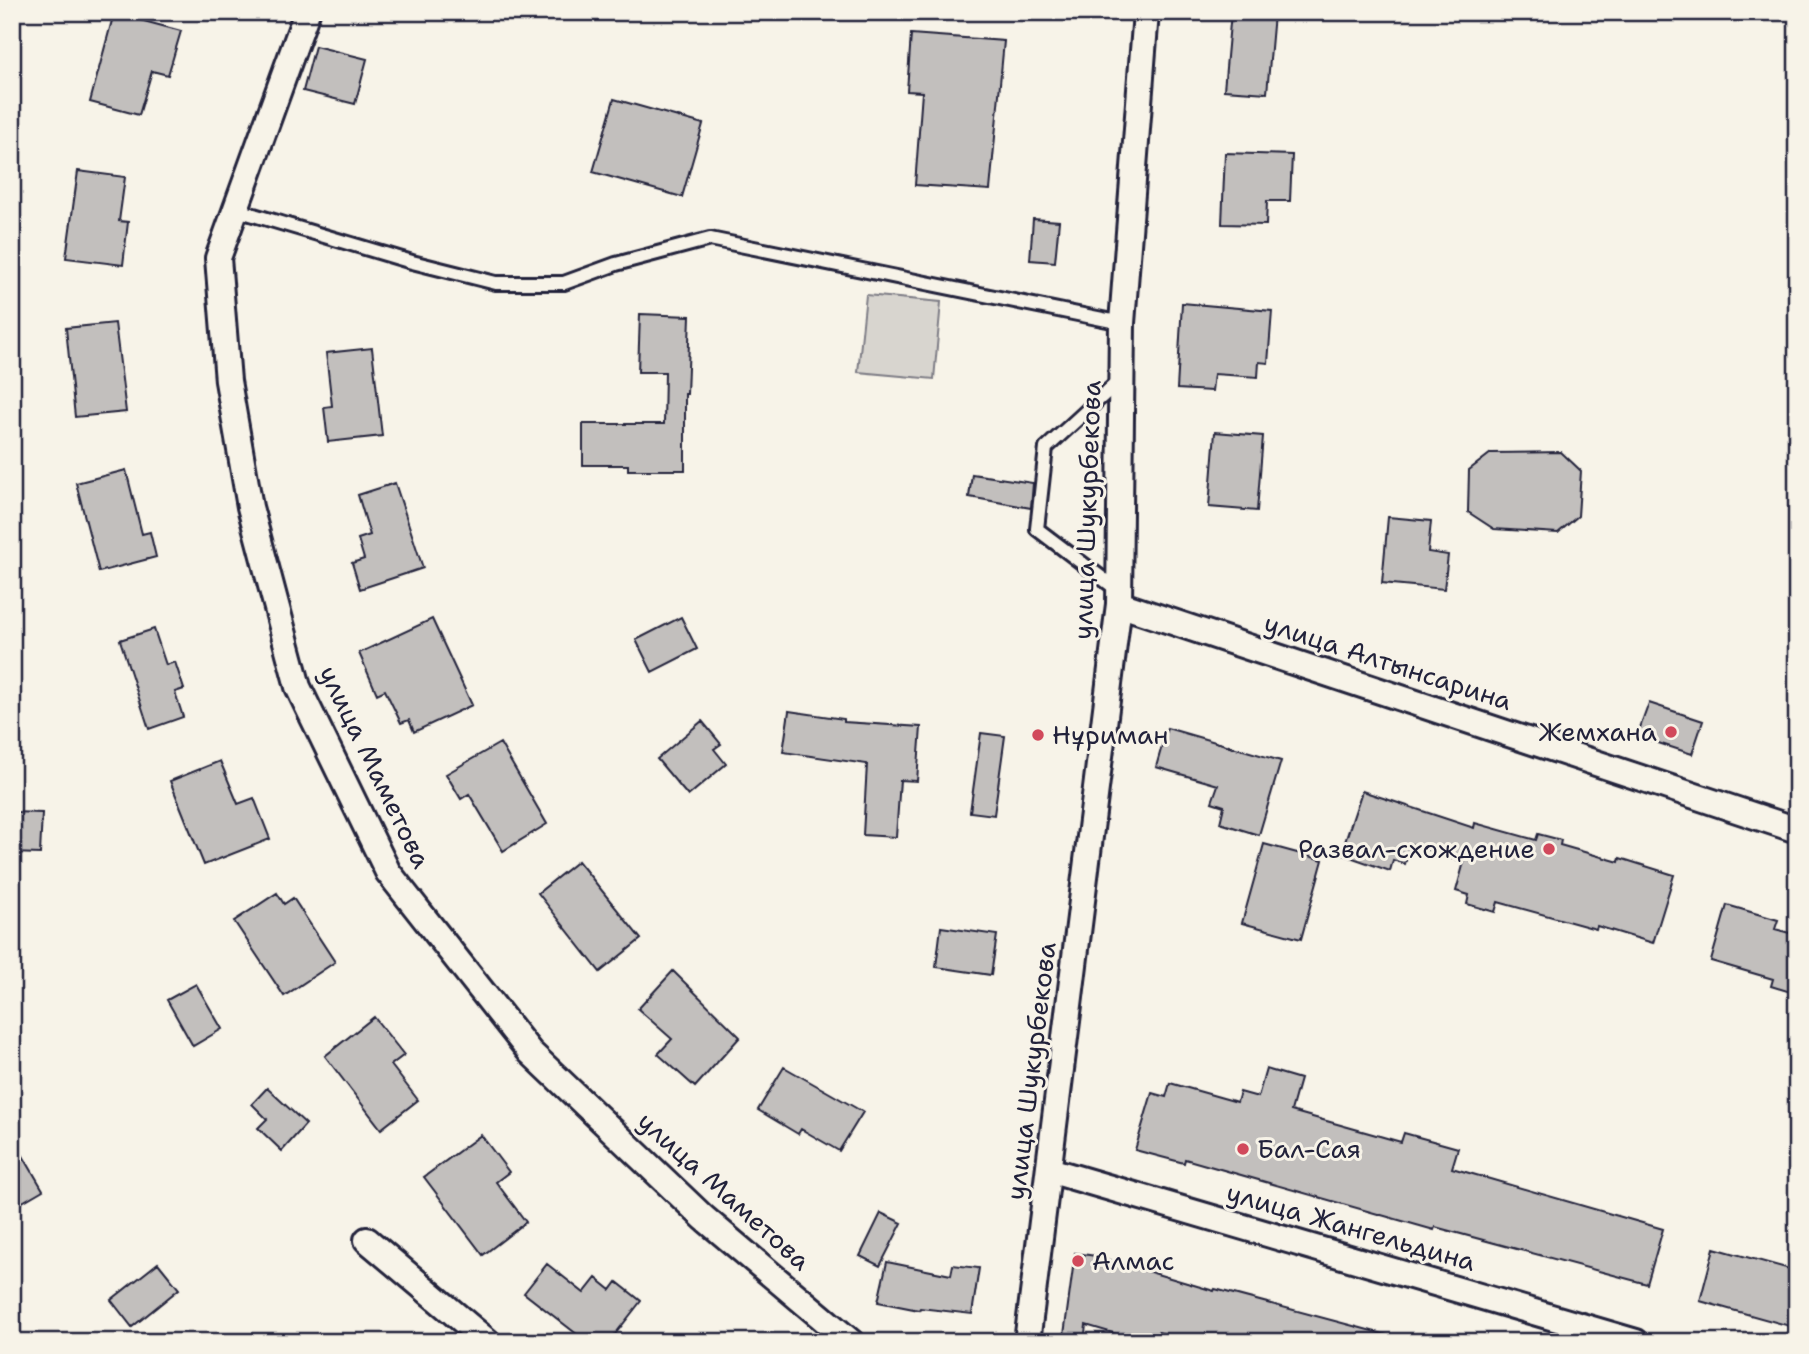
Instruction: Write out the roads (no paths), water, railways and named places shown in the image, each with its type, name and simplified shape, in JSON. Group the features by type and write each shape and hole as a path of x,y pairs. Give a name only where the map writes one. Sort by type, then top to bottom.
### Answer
{"street":[{"name":"улица Маметова","path":"307,12 218,258 228,381 250,507 299,687 388,872 530,1052 704,1218 851,1342"},
{"name":"улица Шукурбекова","path":"1027,1342 1119,598 1122,323 1146,12"},
{"name":"улица Алтынсарина","path":"1119,598 1797,830"},
{"name":"улица Жангельдина","path":"1049,1170 1636,1342"},
{"path":"367,1240 488,1342"}],"lane":[{"path":"237,210 412,262 496,283 564,283 616,264 710,239 1122,323"},
{"path":"1119,598 1037,529 1046,448 1121,379"}],"place":[{"name":"Жемхана","path":"1671,732"},
{"name":"Нұриман","path":"1038,735"},
{"name":"Развал-схождение","path":"1549,849"},
{"name":"Бал-Сая","path":"1243,1149"},
{"name":"Алмас","path":"1078,1261"}]}
